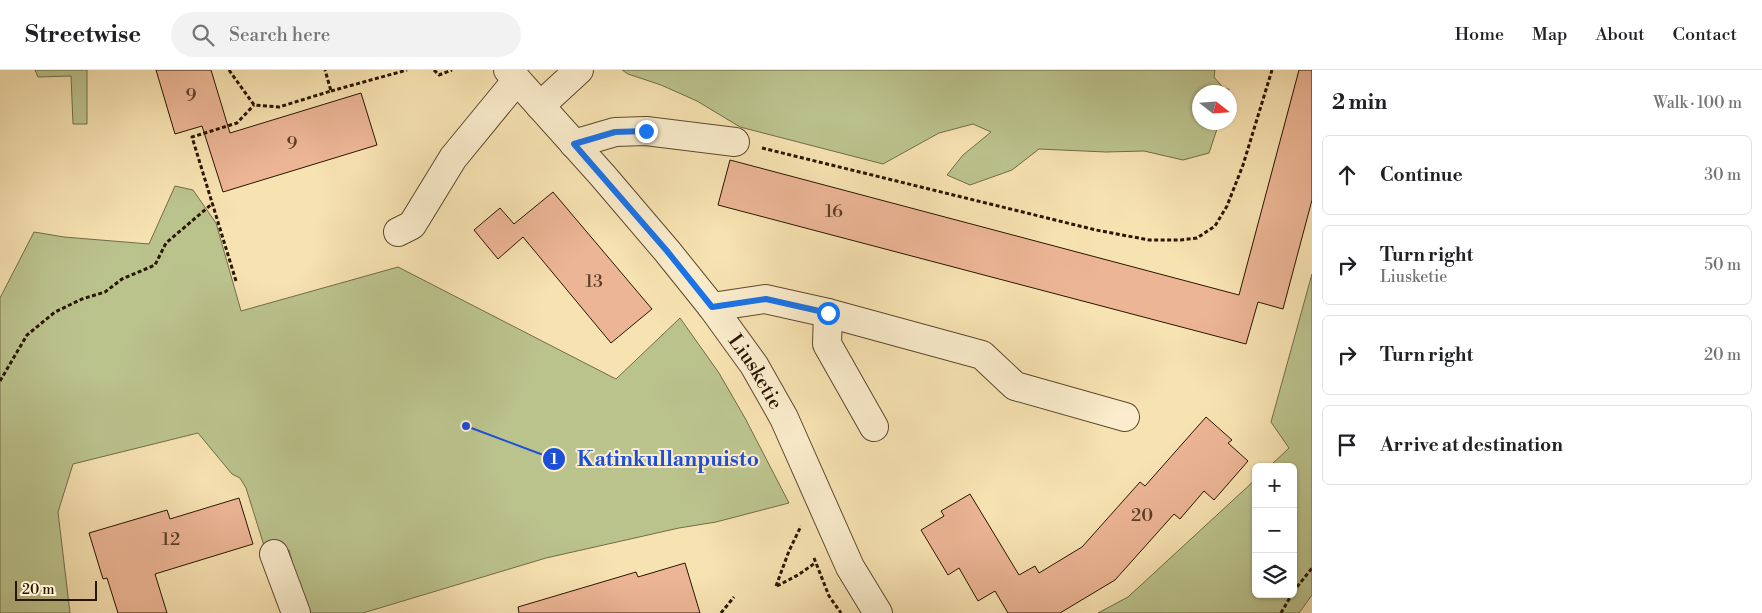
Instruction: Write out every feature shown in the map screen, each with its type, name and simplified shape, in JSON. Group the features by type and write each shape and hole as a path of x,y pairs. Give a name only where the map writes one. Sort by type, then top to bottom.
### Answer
{"street":[{"path":"540,106 579,70"},
{"path":"398,232 412,225 453,158 513,75"},
{"name":"Liusketie","path":"513,75 667,251 712,307 754,365 784,418 850,567 878,613"},
{"path":"574,144 615,132 646,131 735,142"},
{"path":"712,307 766,299 828,313 982,355 1015,386 1125,417"},
{"path":"828,313 827,344 874,427"},
{"path":"274,554 296,613"}],"path":[{"path":"229,70 254,104 279,107 407,70"},
{"path":"325,70 331,92"},
{"path":"434,70 439,75 452,70"},
{"path":"735,142 1096,230 1149,240 1197,238 1207,233 1214,226 1227,206 1243,165 1272,70"},
{"path":"236,281 192,137 238,123 254,104"},
{"path":"0,381 27,335 55,312 82,299 105,292 122,279 155,265 166,243 213,204"},
{"path":"805,530 803,522 789,551 776,586 798,575 815,563"},
{"path":"812,555 830,596 841,613"},
{"path":"1297,587 1312,568"},
{"path":"721,613 734,597"},
{"path":"1281,613 1289,598"}],"green space":[{"path":"35,70 87,70 87,124 73,124 71,76 38,77"},
{"path":"622,70 1215,70 1214,77 1221,85 1192,85 1192,130 1217,130 1209,153 1183,160 1144,151 1106,152 1039,149 1012,170 970,185 947,175 963,155 991,132 973,124 939,133 883,164 740,127 697,101 661,85 628,74"},
{"path":"175,186 193,190 216,223 241,311 398,267 616,379 680,318 719,373 745,418 789,503 716,522 679,528 546,558 363,613 306,613 289,550 266,552 246,488 240,478 232,474 198,433 73,464 58,512 70,613 0,613 0,298 34,232 64,237 149,244"},
{"path":"1312,274 1312,595 1299,613 1098,613 1128,597 1252,483 1252,598 1297,598 1297,463 1273,463 1289,448 1271,422"}],"building":[{"path":"156,70 211,70 230,133 361,93 377,145 223,192 202,126 175,134"},
{"path":"1299,70 1312,70 1312,200 1283,309 1258,302 1246,344 718,205 730,160 1239,295"},
{"path":"553,192 652,309 611,343 523,237 498,259 474,230 500,208 514,224"},
{"path":"1206,417 1232,440 1228,443 1248,461 1214,500 1204,491 1180,519 1174,514 1115,580 1060,613 1008,613 995,591 978,601 959,568 948,575 921,530 944,516 941,511 970,494 1019,575 1035,566 1039,573 1082,547 1140,482 1145,486"},
{"path":"239,498 253,544 155,574 167,613 118,613 107,578 103,579 89,533 167,510 170,519"},
{"path":"685,563 700,613 519,613 518,607 636,572 638,577"}],"place":[{"name":"Katinkullanpuisto","path":"466,426"}],"route":[{"path":"646,131 615,132 574,144 667,251 712,307 766,299 828,313"}]}
